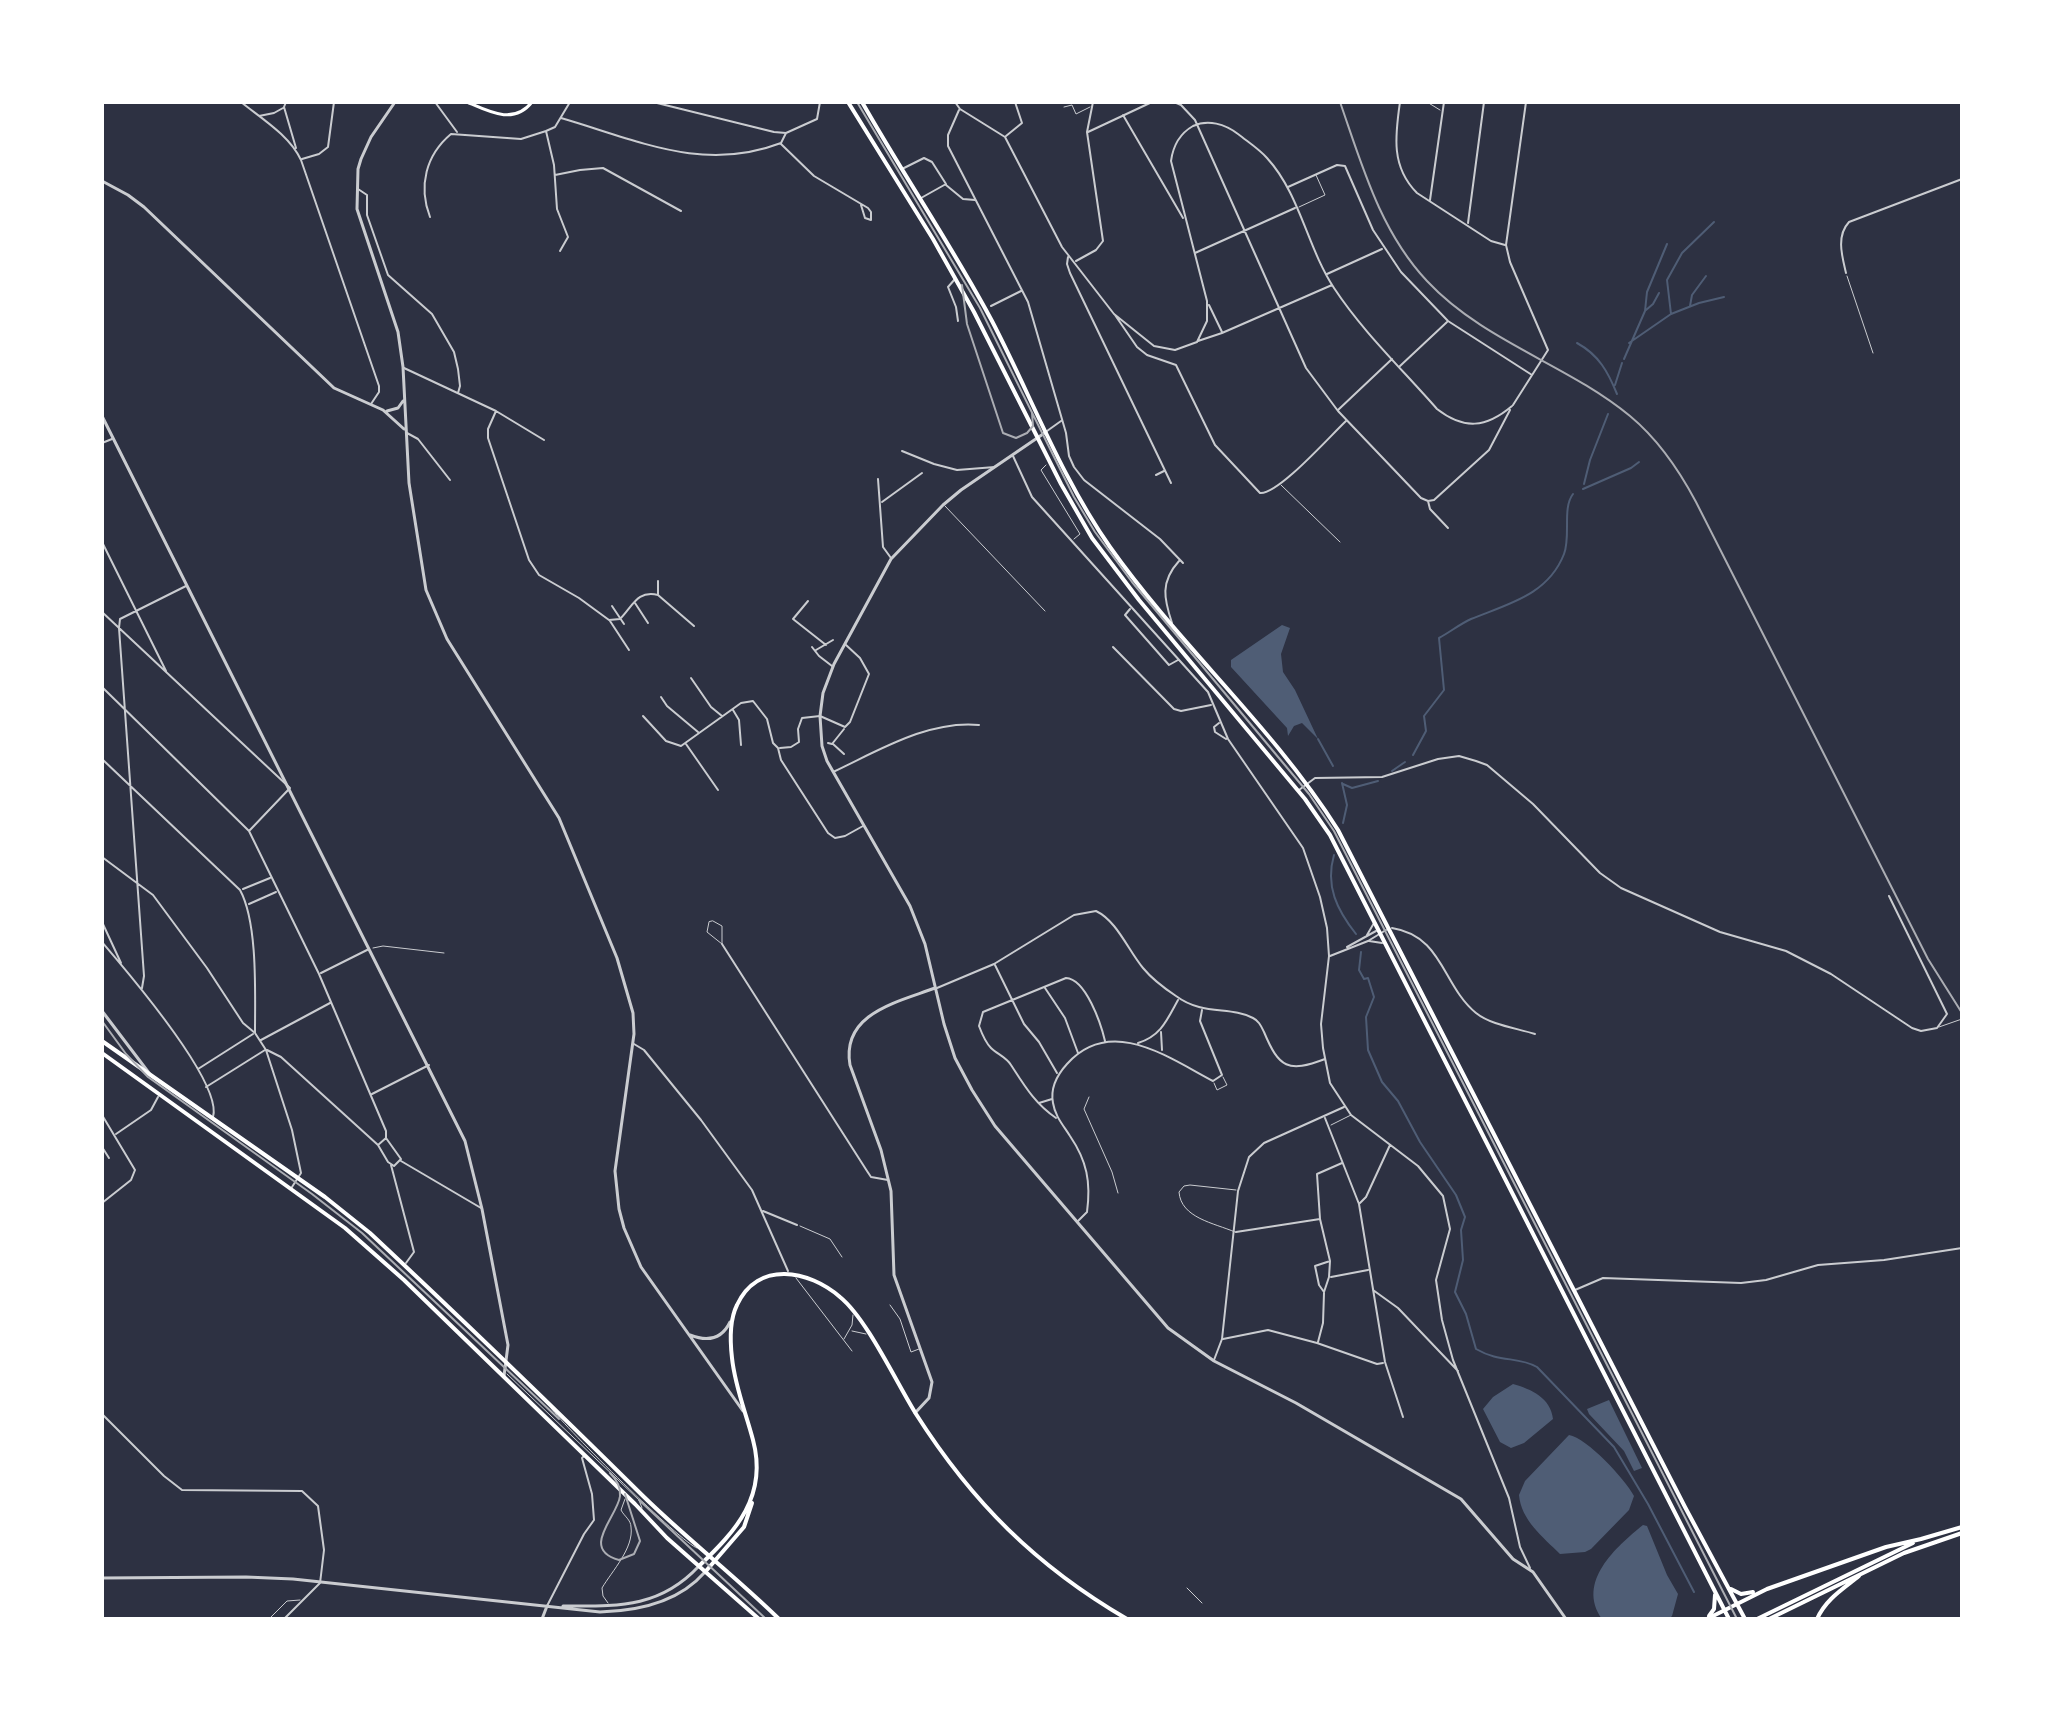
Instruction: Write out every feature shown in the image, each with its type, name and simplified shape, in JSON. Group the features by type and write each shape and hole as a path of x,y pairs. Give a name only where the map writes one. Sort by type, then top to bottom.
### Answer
{"main road":[{"path":"467,102 506,116 522,112 532,102"},
{"path":"848,102 955,279 1074,508 1105,557 1210,689 1298,791 1330,835 1729,1619"},
{"path":"862,102 990,317 1077,494 1103,536 1307,784 1338,830 1745,1619"},
{"path":"102,1041 357,1221 702,1551 739,1580 779,1619"},
{"path":"103,1053 292,1188 387,1264 699,1566 759,1619"},
{"path":"705,1571 745,1524 754,1493 756,1456 733,1372 730,1346 732,1318 739,1300 753,1285 772,1275 790,1273 818,1282 840,1296 854,1312 915,1413 975,1497 1016,1539 1069,1584 1127,1619"},
{"path":"699,1566 743,1518 754,1493"},
{"path":"1706,1619 1767,1589 1886,1547 1962,1530"},
{"path":"1757,1619 1954,1532"},
{"path":"1769,1619 1779,1611 1921,1539"},
{"path":"1817,1619 1836,1593 1864,1572"},
{"path":"1726,1585 1741,1594 1767,1589"},
{"path":"1706,1619 1714,1609 1715,1593"}],"street":[{"path":"241,102 295,148 301,160"},
{"path":"259,116 274,113 286,102"},
{"path":"301,160 319,154 328,147 334,102"},
{"path":"395,102 364,151 358,169 357,209 394,319 403,367 409,483 421,570 434,612 447,639 559,818 627,985 633,1013 633,1044 615,1171 624,1228 641,1267 746,1414"},
{"path":"435,102 458,133"},
{"path":"430,217 424,187 430,161 451,134 521,139 555,127 570,102"},
{"path":"653,102 786,133 816,120 819,102"},
{"path":"955,102 960,109 1005,137 1069,256 1137,347 1147,355 1176,365 1215,445 1256,491 1264,494 1281,485 1347,420"},
{"path":"1005,137 1022,123 1015,102"},
{"path":"1087,132 1152,102"},
{"path":"1174,102 1188,111 1196,124 1306,368 1338,411 1421,498 1428,501 1434,500 1489,450 1512,406 1547,353 1506,245 1526,102"},
{"path":"1400,102 1396,130 1397,161 1408,184 1491,241 1506,245"},
{"path":"1430,200 1444,102"},
{"path":"1467,225 1484,102"},
{"path":"1075,262 1096,250 1103,241 1087,132 1093,104"},
{"path":"284,107 379,386 371,405"},
{"path":"960,109 948,135 948,146 1032,313 1066,433 1069,456 1084,480 1160,539 1182,562 1173,568 1163,592 1172,623"},
{"path":"1123,115 1184,219"},
{"path":"561,118 700,156 743,155 781,143 786,133"},
{"path":"1222,333 1207,301 1171,161 1179,138 1196,124 1219,123 1265,156 1287,188 1332,285 1354,316 1437,409 1462,423 1486,422 1512,406"},
{"path":"546,131 555,175 557,209 568,237 560,251"},
{"path":"781,143 814,176 861,205"},
{"path":"902,169 928,158 946,184 963,199 976,200"},
{"path":"1287,188 1337,165 1348,169 1360,203 1383,248 1401,272 1448,321 1532,375"},
{"path":"555,175 603,168 681,211"},
{"path":"1846,273 1841,244 1844,228 1849,222 1962,179"},
{"path":"102,181 144,207 334,388 383,410 399,422 406,432 418,439 450,480"},
{"path":"920,199 946,184"},
{"path":"356,189 367,195 367,215 388,275 432,314 454,352 458,393"},
{"path":"1194,253 1296,208"},
{"path":"1327,274 1383,248"},
{"path":"1069,256 1067,264 1070,273 1171,483"},
{"path":"955,279 948,287 958,321"},
{"path":"1114,314 1154,346 1183,348 1332,285"},
{"path":"991,306 1022,291"},
{"path":"1197,342 1207,321 1207,301"},
{"path":"1400,366 1448,321"},
{"path":"1338,411 1392,359"},
{"path":"403,367 496,411 544,440"},
{"path":"398,408 405,398"},
{"path":"383,410 398,408 405,411"},
{"path":"496,411 488,429 488,438 533,570 609,620 629,650"},
{"path":"102,416 465,1141 482,1209 508,1345 504,1374"},
{"path":"1062,420 943,505 891,559 833,666 823,693 820,716 822,746 832,772 910,906 925,944 955,1058 979,1102 995,1126 1168,1328 1214,1361 1296,1403 1461,1499 1513,1559 1533,1572"},
{"path":"102,443 113,438"},
{"path":"902,451 957,470 996,467"},
{"path":"1012,455 1032,497 1210,689 1228,739 1303,848 1325,914 1329,956 1321,1024 1332,1087 1351,1115 1423,1170 1446,1204 1450,1229 1438,1268 1436,1291 1445,1331 1458,1372 1509,1498 1520,1547 1533,1572 1566,1619"},
{"path":"1156,475 1165,470"},
{"path":"881,503 922,473"},
{"path":"878,479 883,547 891,559"},
{"path":"1428,501 1430,509 1448,528"},
{"path":"102,542 168,675"},
{"path":"658,581 658,595"},
{"path":"142,988 144,976 120,619 187,585"},
{"path":"609,620 620,619 645,594 658,595 694,626"},
{"path":"808,601 793,619 826,645"},
{"path":"634,602 648,623"},
{"path":"612,606 624,624"},
{"path":"1131,607 1125,615 1169,665 1179,659"},
{"path":"102,612 290,788"},
{"path":"833,640 814,649 833,666"},
{"path":"844,754 830,744 845,727 869,674 860,658 845,645"},
{"path":"1113,647 1174,709 1181,711 1213,704"},
{"path":"691,678 711,707 722,716"},
{"path":"102,687 249,831 319,974 386,1131 386,1138 378,1145"},
{"path":"661,697 667,706 699,733"},
{"path":"643,716 666,741 681,746 747,700 753,701 767,719 781,760 828,833 835,838 845,836 864,825"},
{"path":"733,709 739,720 741,745"},
{"path":"778,748 791,747 799,742 798,729 802,718 820,716 845,727"},
{"path":"1220,722 1215,725 1215,732 1228,739"},
{"path":"832,772 902,741 949,725 979,725"},
{"path":"685,743 718,790"},
{"path":"1298,791 1315,778 1382,777 1438,759 1459,756 1487,765 1533,804 1600,873 1621,888 1720,932 1786,951 1831,974 1912,1028 1921,1031 1937,1028 1947,1014 1889,896"},
{"path":"102,759 240,890 248,904 255,1033"},
{"path":"249,831 290,788"},
{"path":"102,857 153,895 243,1023 255,1033 266,1050 298,1152 301,1173 292,1188"},
{"path":"240,890 271,878"},
{"path":"248,904 277,891"},
{"path":"915,1413 927,1402 932,1382 894,1275 889,1180 850,1065 850,1044 855,1031 869,1015 994,964 1080,912 1091,910 1103,915 1149,975 1179,999 1202,1009 1254,1018 1276,1058 1287,1066 1295,1068 1325,1059"},
{"path":"1367,939 1374,921"},
{"path":"102,922 121,964"},
{"path":"1329,956 1367,939 1374,931 1389,928 1409,931 1429,946 1457,990 1478,1015 1535,1034"},
{"path":"1367,939 1386,945"},
{"path":"102,942 142,988 197,1070 214,1108 212,1119"},
{"path":"722,944 871,1177 889,1180"},
{"path":"319,974 370,948"},
{"path":"994,964 1024,1024 1059,1074"},
{"path":"1077,1222 1087,1212 1090,1178 1080,1150 1058,1119 1038,1103 1018,1080 1007,1060 993,1050 979,1026 983,1012 1066,978 1073,978 1096,1014 1105,1042"},
{"path":"1045,987 1065,1018 1078,1054"},
{"path":"1138,1043 1161,1031 1179,999"},
{"path":"260,1040 331,1002"},
{"path":"1058,1119 1052,1099 1059,1074 1078,1054 1105,1042 1138,1043 1162,1052 1213,1081 1222,1075 1200,1021 1202,1009"},
{"path":"102,1011 155,1078"},
{"path":"1161,1031 1162,1052"},
{"path":"197,1070 255,1033"},
{"path":"633,1044 644,1050 752,1190 790,1273"},
{"path":"206,1087 266,1050"},
{"path":"266,1050 281,1057 378,1145 391,1165 414,1252 404,1265"},
{"path":"371,1095 429,1065"},
{"path":"115,1135 151,1110 160,1094"},
{"path":"1038,1103 1052,1099"},
{"path":"1214,1361 1222,1339 1238,1191 1249,1157 1258,1147 1344,1107"},
{"path":"102,1115 135,1170 134,1176 102,1203"},
{"path":"1325,1117 1359,1204 1385,1362 1403,1417"},
{"path":"386,1138 392,1142 401,1161 482,1209"},
{"path":"1359,1204 1366,1197 1391,1145"},
{"path":"102,1147 109,1158"},
{"path":"391,1165 401,1161"},
{"path":"1317,1343 1323,1323 1324,1292 1330,1261 1320,1219 1317,1174 1343,1162"},
{"path":"762,1210 797,1225"},
{"path":"1235,1232 1320,1219"},
{"path":"1574,1290 1603,1278 1709,1283 1756,1281 1818,1265 1884,1260 1962,1248"},
{"path":"1324,1292 1319,1285 1315,1266 1330,1261"},
{"path":"1329,1277 1369,1270"},
{"path":"1371,1289 1398,1308 1458,1372"},
{"path":"689,1335 714,1339 721,1335 732,1318"},
{"path":"1222,1339 1268,1330 1377,1364 1385,1362"},
{"path":"102,1414 182,1490 302,1491 311,1497 318,1506 324,1550 320,1583 284,1619"},
{"path":"542,1619 594,1520 584,1456"},
{"path":"547,1606 609,1607 640,1602 685,1580 699,1566"},
{"path":"102,1578 246,1577 602,1612 633,1610 664,1600 688,1588 705,1571"}],"lane":[{"path":"1427,102 1443,112"},
{"path":"1064,107 1072,105 1076,114 1093,104"},
{"path":"1296,208 1325,195 1315,175"},
{"path":"1846,273 1873,353"},
{"path":"1046,465 1041,470 1080,534 1071,541"},
{"path":"1281,485 1340,542"},
{"path":"943,505 1045,611"},
{"path":"709,922 720,922 722,944 707,932 709,922"},
{"path":"370,948 383,946 444,953"},
{"path":"1937,1028 1962,1019"},
{"path":"1213,1081 1217,1090 1227,1085 1222,1075"},
{"path":"1089,1097 1084,1109 1118,1193"},
{"path":"1329,1126 1351,1115"},
{"path":"1235,1232 1188,1212 1179,1192 1190,1185 1238,1191"},
{"path":"797,1225 830,1239 842,1257"},
{"path":"790,1273 852,1351"},
{"path":"890,1305 900,1319 911,1352 920,1348"},
{"path":"844,1339 854,1312"},
{"path":"849,1332 868,1335"},
{"path":"504,1374 639,1500 645,1514"},
{"path":"544,1400 559,1419 689,1545 702,1551"},
{"path":"602,1612 609,1607 602,1588 628,1547 631,1529 621,1512 625,1494 613,1472"},
{"path":"622,1504 635,1504"},
{"path":"1187,1588 1202,1603"},
{"path":"269,1619 288,1601 303,1600"}],"water":[{"path":"1282,625 1290,628 1281,654 1283,672 1318,739 1302,723 1294,726 1288,736 1287,728 1231,667 1231,660"},
{"path":"1513,1384 1544,1400 1553,1419 1524,1443 1511,1448 1500,1442 1483,1409 1493,1397"},
{"path":"1609,1400 1642,1468 1634,1471 1624,1451 1589,1414 1587,1409"},
{"path":"1569,1435 1585,1443 1605,1460 1634,1496 1629,1510 1591,1549 1560,1554 1528,1520 1519,1495 1525,1481"},
{"path":"1643,1525 1647,1526 1678,1594 1672,1616 1669,1619 1602,1619 1595,1605 1596,1579 1611,1555"}],"waterway":[{"path":"1671,314 1667,280 1682,253 1714,222"},
{"path":"1624,359 1645,311 1647,292 1667,244"},
{"path":"1690,306 1692,295 1706,276"},
{"path":"1646,310 1659,293"},
{"path":"1629,343 1671,314 1724,297"},
{"path":"1577,343 1602,365 1617,394"},
{"path":"1615,385 1622,363"},
{"path":"1584,484 1608,414"},
{"path":"1583,489 1639,462"},
{"path":"1413,755 1426,731 1424,716 1444,690 1439,638 1471,619 1525,596 1548,579 1564,554 1568,507 1573,494"},
{"path":"1318,739 1333,766"},
{"path":"1392,771 1405,762"},
{"path":"1343,784 1352,788 1378,781"},
{"path":"1342,783 1347,805 1343,823"},
{"path":"1334,855 1331,877 1334,897 1356,934"},
{"path":"1361,952 1359,970 1364,979 1368,978 1374,997 1366,1017 1368,1050 1382,1082 1398,1101 1420,1142 1456,1195 1465,1217 1461,1230 1463,1260 1455,1292 1466,1314 1476,1349 1537,1367 1614,1447 1694,1592"}],"tram line":[{"path":"857,102 980,308 1074,497 1095,532 1132,582 1309,794 1334,831 1737,1619"},
{"path":"962,285 967,324 1003,433 1016,438 1027,433 1033,426 1032,413"},
{"path":"102,1021 126,1054 148,1077 362,1233 559,1419"},
{"path":"610,1473 618,1483 620,1496 601,1540 607,1555 619,1560 634,1554 640,1541 625,1494"},
{"path":"639,1500 766,1619"}],"railway":[{"path":"1340,102 1385,219 1411,262 1427,281 1474,321 1606,398 1650,435 1675,467 1696,502 1928,959 1962,1013"}]}
